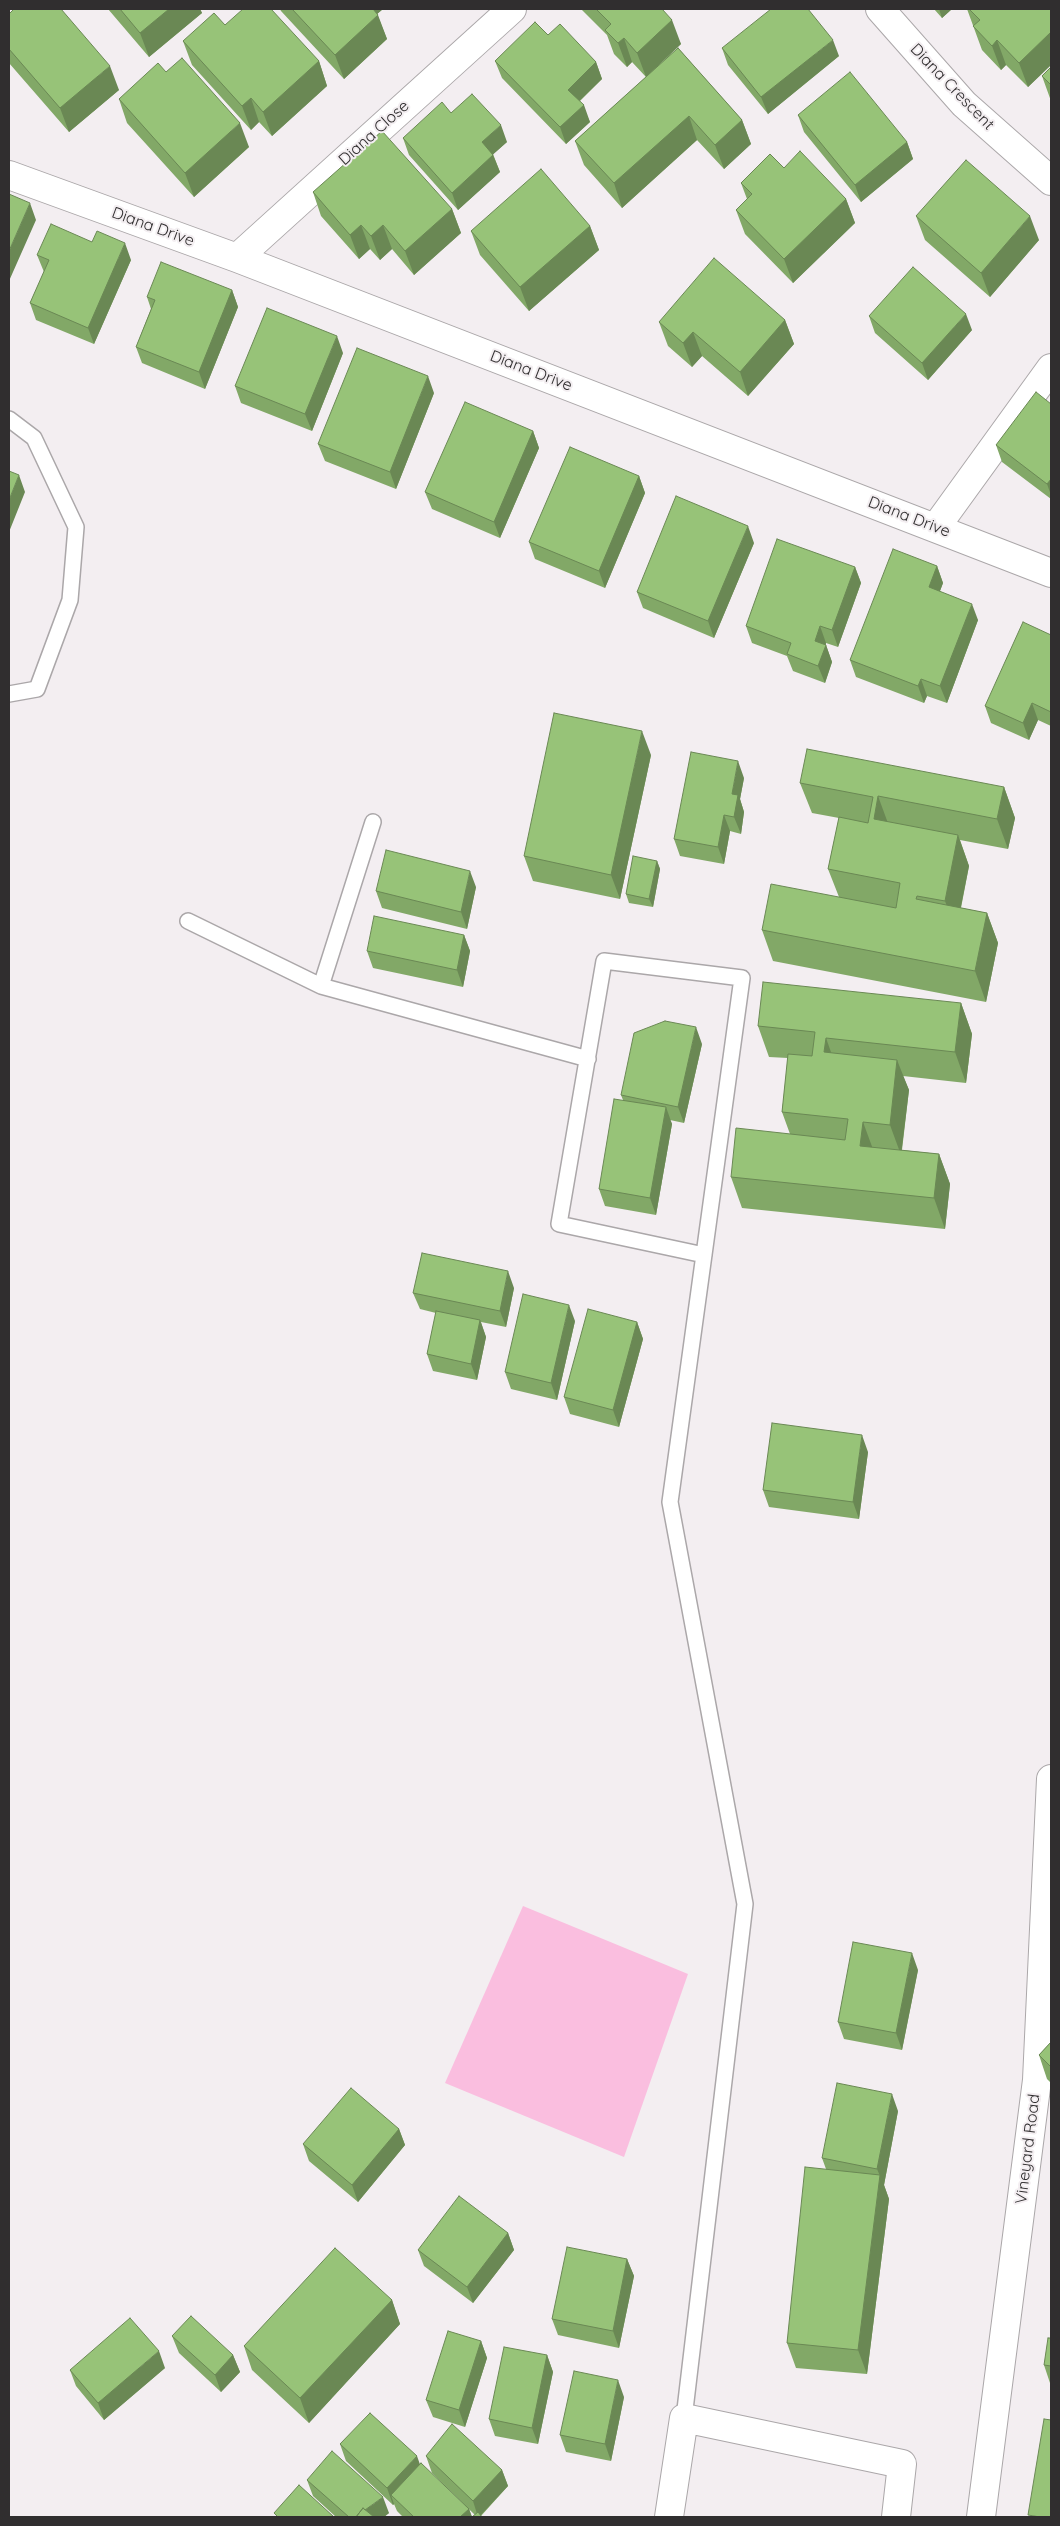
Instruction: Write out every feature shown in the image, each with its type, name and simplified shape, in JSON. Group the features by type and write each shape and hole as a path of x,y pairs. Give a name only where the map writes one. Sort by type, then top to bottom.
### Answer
{"street":[{"name":"Diana Close","path":"237,258 512,9"},
{"name":"Diana Crescent","path":"880,9 964,104 1051,182"},
{"name":"Diana Drive","path":"9,175 237,258 1051,573"},
{"path":"936,527 1051,368"},
{"name":"Vineyard Road","path":"981,2517 1044,2087 1051,1779"},
{"path":"669,2517 684,2418 902,2464 896,2517"}],"lane":[{"path":"9,420 34,438 76,527 70,600 37,689 9,694"},
{"path":"321,986 373,822"},
{"path":"188,920 321,986 588,1059"},
{"path":"684,2418 745,1904 670,1502 742,978 604,961 560,1224 704,1254"}],"shaded area":[{"path":"523,1906 688,1974 624,2157 445,2083"}],"building":[{"path":"14,9 61,9 110,66 60,108 9,49 9,14"},
{"path":"120,9 169,9 140,33"},
{"path":"243,9 271,9 319,61 263,112 251,98 242,106 183,41 214,13 225,25"},
{"path":"292,9 373,9 378,15 335,55"},
{"path":"596,9 662,9 672,20 637,53 624,38 618,43 605,30 611,24"},
{"path":"771,9 808,9 833,40 761,97 722,48"},
{"path":"969,9 1051,9 1051,32 1019,63 997,40 992,46 973,26 980,20"},
{"path":"535,22 548,35 560,24 596,62 568,90 584,105 560,127 495,61"},
{"path":"678,48 742,120 715,145 689,116 614,183 575,141"},
{"path":"182,58 240,123 185,173 119,99 158,63 166,72"},
{"path":"1051,67 1051,85 1042,76"},
{"path":"850,72 907,142 855,185 798,115"},
{"path":"472,94 501,125 482,142 493,155 452,193 403,138 442,102 451,113"},
{"path":"382,131 452,209 405,251 383,225 371,236 361,225 350,235 313,192"},
{"path":"800,151 846,199 784,259 736,210 752,194 741,183 770,154 784,168"},
{"path":"966,160 1030,216 981,273 916,216"},
{"path":"541,169 590,226 520,287 471,231"},
{"path":"9,194 30,203 9,251"},
{"path":"51,224 92,242 97,231 125,243 88,328 30,303 49,260 37,255"},
{"path":"714,258 785,320 740,372 693,332 683,343 659,322"},
{"path":"161,262 232,290 199,372 136,347 155,300 147,297"},
{"path":"913,267 966,314 922,363 869,316"},
{"path":"267,308 337,336 305,414 235,386"},
{"path":"357,348 428,376 390,472 318,444"},
{"path":"1036,392 1051,404 1051,479 1047,484 996,445"},
{"path":"465,402 533,431 494,522 425,492"},
{"path":"570,447 639,476 599,571 529,542"},
{"path":"9,471 19,475 9,500"},
{"path":"676,496 748,526 708,621 637,592"},
{"path":"777,539 855,567 832,630 820,626 815,641 826,645 818,666 787,654 791,643 746,626"},
{"path":"893,549 937,566 929,587 972,604 940,686 921,679 918,686 850,660"},
{"path":"1023,622 1051,635 1051,712 1032,703 1023,723 985,706"},
{"path":"554,713 642,731 611,875 524,856"},
{"path":"807,749 1004,787 997,819 878,796 874,819 958,835 945,901 917,896 916,899 987,913 975,971 762,930 771,884 896,908 900,883 828,869 839,817 868,823 873,797 800,783"},
{"path":"691,752 738,761 732,794 738,795 734,817 724,815 718,847 674,839"},
{"path":"386,850 470,871 461,912 376,891"},
{"path":"633,856 657,861 649,899 626,894"},
{"path":"374,916 464,935 457,970 367,951"},
{"path":"763,982 961,1003 955,1052 826,1038 824,1052 897,1060 890,1125 863,1122 860,1146 939,1154 934,1198 731,1177 736,1128 845,1140 848,1119 782,1112 788,1054 812,1056 815,1032 758,1026"},
{"path":"665,1021 696,1027 678,1107 621,1095 634,1033"},
{"path":"614,1099 666,1107 650,1198 599,1189"},
{"path":"422,1253 508,1271 500,1311 413,1293"},
{"path":"523,1294 569,1305 551,1383 505,1372"},
{"path":"588,1309 637,1322 613,1410 564,1397"},
{"path":"436,1311 480,1320 471,1364 427,1354"},
{"path":"772,1423 862,1435 853,1502 763,1490"},
{"path":"853,1942 912,1953 896,2033 838,2022"},
{"path":"1051,2042 1051,2067 1039,2055"},
{"path":"837,2083 892,2094 877,2169 822,2158"},
{"path":"351,2088 399,2129 352,2185 303,2144"},
{"path":"805,2167 880,2175 858,2350 787,2343"},
{"path":"459,2196 508,2233 467,2287 418,2250"},
{"path":"567,2247 627,2259 613,2331 552,2319"},
{"path":"335,2248 392,2300 300,2398 244,2346"},
{"path":"191,2316 233,2355 215,2375 172,2336"},
{"path":"130,2318 159,2351 98,2403 70,2370"},
{"path":"448,2331 481,2341 459,2410 426,2400"},
{"path":"1048,2338 1051,2338 1051,2366 1044,2365"},
{"path":"504,2347 547,2355 532,2428 489,2419"},
{"path":"574,2371 618,2380 605,2444 560,2435"},
{"path":"370,2413 417,2456 387,2488 340,2444"},
{"path":"1044,2419 1051,2420 1051,2517 1028,2515"},
{"path":"452,2424 502,2470 473,2501 426,2456"},
{"path":"332,2451 383,2497 365,2510 363,2508 356,2517 349,2517 307,2480"},
{"path":"421,2463 469,2509 460,2517 414,2517 391,2495"},
{"path":"299,2485 334,2517 278,2517 274,2513"},
{"path":"363,2508 374,2517 356,2517"},
{"path":"478,2512 482,2517 472,2517"}]}
